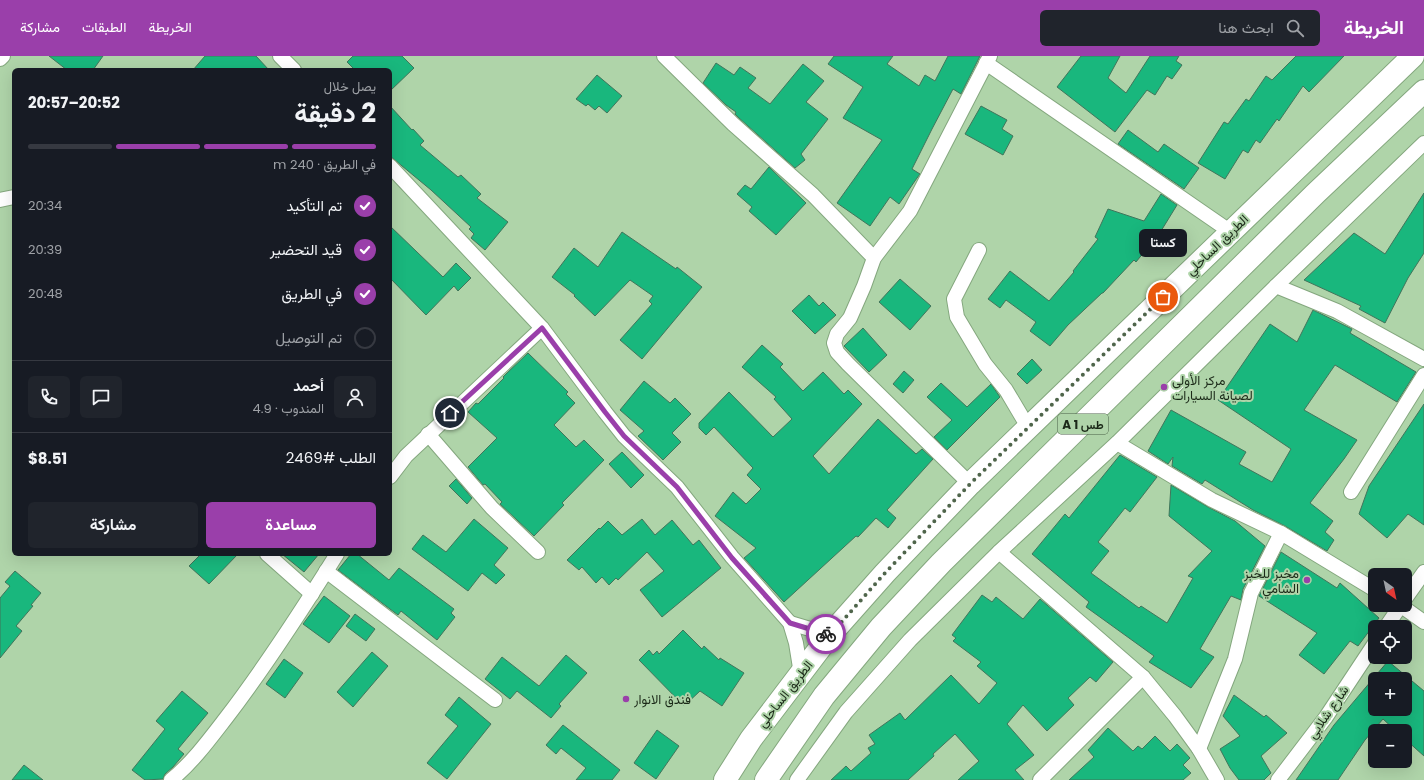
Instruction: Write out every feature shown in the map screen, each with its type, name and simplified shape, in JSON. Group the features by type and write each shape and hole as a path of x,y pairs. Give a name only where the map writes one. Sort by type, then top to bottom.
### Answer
{"highway":[{"name":"الطريق الساحلي","path":"725,780 750,739 830,635 885,573 970,484 1028,427 1413,56"},
{"name":"A 1 طس","path":"766,780 824,696 881,627 941,564 1316,193 1424,91"}],"street":[{"path":"0,60 3,56"},
{"path":"280,56 292,68"},
{"path":"664,56 733,124 813,195 874,258"},
{"path":"1392,77 1399,56"},
{"path":"970,484 837,352 834,343 837,334 850,318 874,258 910,211 988,60 1230,232"},
{"path":"797,780 846,712 910,640 999,552 1117,443 1424,143"},
{"path":"392,168 542,328 624,436 677,487 732,558 790,623 796,643 801,674"},
{"path":"0,200 12,197"},
{"path":"979,250 954,299 957,317 985,364 1006,390 1028,427"},
{"path":"1276,286 1337,311 1424,359"},
{"path":"392,474 406,456 428,434 542,328"},
{"path":"1351,492 1424,375"},
{"path":"428,434 492,508 538,552"},
{"path":"1117,443 1212,500 1281,533 1368,586"},
{"path":"1199,749 1234,659 1250,593 1281,533"},
{"path":"999,552 1143,677 1175,716 1199,749 1215,779"},
{"path":"269,556 312,594"},
{"path":"171,780 206,744 248,689 336,556"},
{"path":"326,572 495,700"},
{"path":"1412,589 1424,572"},
{"path":"1410,612 1424,622"},
{"path":"790,623 830,635"},
{"name":"شارع شلابي","path":"1278,780 1326,717 1368,654"},
{"path":"1040,780 1143,677"}],"building":[{"path":"49,56 103,56 94,68 64,68"},
{"path":"205,56 256,56 267,68 195,68"},
{"path":"353,56 402,56 414,68 392,89 392,68 353,68 347,62"},
{"path":"834,56 893,56 887,64 919,86 925,75 935,81 948,56 980,56 961,94 953,89 932,129 912,169 920,174 899,204 890,197 870,226 837,203 882,140 843,118 863,87 828,64"},
{"path":"1081,56 1120,56 1108,78 1126,93 1150,56 1179,56 1176,61 1182,65 1172,79 1167,76 1155,95 1147,90 1115,132 1057,87"},
{"path":"1296,56 1344,56 1309,92 1303,86 1279,121 1277,119 1260,143 1256,140 1248,153 1243,150 1225,179 1198,163 1224,122 1228,124 1246,99 1249,101 1266,76 1272,80"},
{"path":"716,63 734,75 740,67 756,78 748,88 770,104 803,64 824,81 806,102 828,119 801,154 805,160 795,168 739,118 735,114 736,112 726,105 703,83"},
{"path":"597,75 622,96 607,113 599,106 595,110 588,104 586,106 576,99"},
{"path":"981,106 1007,120 1002,129 1013,136 1003,155 965,134"},
{"path":"392,108 424,141 420,145 458,177 461,175 481,194 477,198 508,222 485,250 471,238 474,234 469,229 471,227 431,190 392,158"},
{"path":"1128,130 1158,152 1164,144 1199,168 1184,189 1118,144"},
{"path":"769,167 806,203 776,235 749,211 752,207 737,194 745,185 751,189"},
{"path":"1424,193 1424,253 1408,278 1385,323 1359,309 1361,306 1304,280 1354,233 1385,254"},
{"path":"1161,194 1177,205 1161,231 1136,262 1134,260 1103,293 1068,325 1050,346 1030,331 1036,322 1006,300 1000,308 988,299 1010,271 1049,301 1074,272 1073,271 1098,239 1095,237 1108,209 1144,221"},
{"path":"392,228 443,277 456,263 471,278 458,291 454,286 426,315 392,280"},
{"path":"622,232 676,269 677,267 702,287 642,359 620,340 652,304 649,301 653,296 630,280 595,316 574,296 575,295 552,277 574,248 598,267"},
{"path":"900,279 931,306 910,330 879,302"},
{"path":"809,295 819,306 823,302 836,315 815,334 792,311"},
{"path":"1313,310 1352,329 1350,333 1416,372 1397,402 1335,365 1304,410 1357,440 1310,503 1333,521 1325,532 1334,540 1327,551 1285,526 1253,510 1205,480 1202,484 1172,466 1173,457 1168,464 1148,451 1171,410 1246,452 1239,464 1272,482 1291,449 1218,400 1270,324 1297,342"},
{"path":"863,328 887,355 869,372 844,346"},
{"path":"762,345 783,364 780,367 803,391 823,372 844,394 848,390 862,404 813,456 829,474 878,419 916,454 922,449 933,459 887,510 896,518 888,528 876,518 858,537 856,536 784,602 744,558 756,548 715,516 733,492 746,504 761,489 747,475 753,468 714,427 706,435 699,428 699,423 729,392 773,437 792,419 774,399 776,397 742,367"},
{"path":"528,353 568,392 566,394 575,403 554,425 576,447 584,440 604,460 562,503 564,505 534,536 500,504 502,502 485,484 483,485 468,467 497,438 468,412 476,403 478,404"},
{"path":"1032,359 1042,370 1027,384 1017,374"},
{"path":"904,371 914,380 903,393 893,384"},
{"path":"644,381 670,403 675,398 691,414 672,433 681,442 663,460 638,436 644,431 620,410"},
{"path":"941,383 967,407 991,384 1000,397 947,450 934,437 952,420 927,397"},
{"path":"1424,404 1424,525 1408,514 1387,538 1359,514 1369,486"},
{"path":"622,452 644,475 631,488 609,464"},
{"path":"1120,455 1157,477 1130,512 1125,508 1098,542 1109,551 1091,573 1139,608 1141,606 1167,623 1193,578 1188,576 1212,551 1169,516 1171,485 1235,521 1265,546 1243,589 1241,600 1231,596 1200,649 1214,657 1191,688 1149,662 1154,656 1086,607 1089,602 1032,554 1065,514 1069,518"},
{"path":"456,479 472,498 467,504 449,486"},
{"path":"474,519 508,548 494,565 505,575 496,584 482,573 468,591 412,549 423,535 446,552"},
{"path":"642,519 655,535 672,520 693,545 699,540 721,568 662,617 640,590 664,571 647,552 618,580 616,578 609,585 602,577 596,583 582,567 579,570 567,560 608,521 622,535"},
{"path":"1281,552 1337,588 1340,583 1368,608 1368,612 1372,612 1379,618 1378,620 1368,620 1368,633 1358,646 1350,641 1324,674 1299,655 1317,633 1259,596"},
{"path":"199,556 236,556 209,584 189,566"},
{"path":"284,556 317,556 304,572"},
{"path":"349,556 359,556 389,580 399,568 454,609 451,613 455,617 437,640 401,611 398,615 338,570"},
{"path":"15,571 41,593 31,605 33,606 16,626 22,631 0,658 0,598 10,586 5,582"},
{"path":"982,595 992,602 996,597 1023,619 1040,599 1113,662 1096,682 1090,677 1068,698 1074,705 1047,731 1023,705 1007,724 1034,755 1015,770 1024,780 958,780 979,761 955,734 908,780 831,780 846,766 851,771 871,753 868,748 875,744 869,735 900,713 905,720 951,675 979,704 997,683 977,666 981,662 953,641 956,638 952,635"},
{"path":"324,596 350,616 329,643 303,624"},
{"path":"355,614 375,629 366,641 346,626"},
{"path":"683,630 702,649 704,646 719,660 720,658 744,673 722,706 700,691 684,706 639,660 649,650 653,655 657,651 659,654"},
{"path":"372,652 388,666 353,707 337,692"},
{"path":"566,655 587,673 559,704 561,706 551,718 517,691 510,699 485,679 502,657 539,686"},
{"path":"284,659 303,673 285,698 266,684"},
{"path":"1385,664 1392,664 1401,672 1379,672"},
{"path":"1412,681 1424,691 1424,756 1412,745 1412,724 1388,724 1383,719 1379,724 1368,724 1368,736 1338,780 1296,780 1334,725 1368,685 1368,716 1412,716"},
{"path":"182,691 208,713 178,749 184,754 165,774 163,779 145,780 132,770 165,729 156,721"},
{"path":"1234,695 1264,717 1266,715 1287,733 1261,756 1271,773 1264,780 1239,780 1230,768 1220,749 1240,736 1223,716"},
{"path":"459,697 491,724 447,779 427,763 458,726 445,715"},
{"path":"563,725 620,770 612,780 576,780 586,768 561,748 556,754 546,745"},
{"path":"1108,728 1133,751 1138,746 1142,749 1155,736 1170,751 1177,744 1190,758 1183,765 1191,773 1183,780 1069,780 1094,757 1088,750"},
{"path":"657,730 679,746 656,779 634,763"},
{"path":"24,765 43,780 12,780"}],"way so far":[{"path":"826,634 830,635 885,573 970,484 1163,297"}],"place":[{"name":"كستا","path":"1163,297"},
{"name":"مركز الأولى لصيانة السيارات","path":"1164,387"},
{"name":"مخبز للخبز الشامي","path":"1307,580"},
{"name":"فندق الانوار","path":"626,699"}],"route":[{"path":"450,413 542,328 624,436 677,487 732,558 790,623 826,634"}]}
